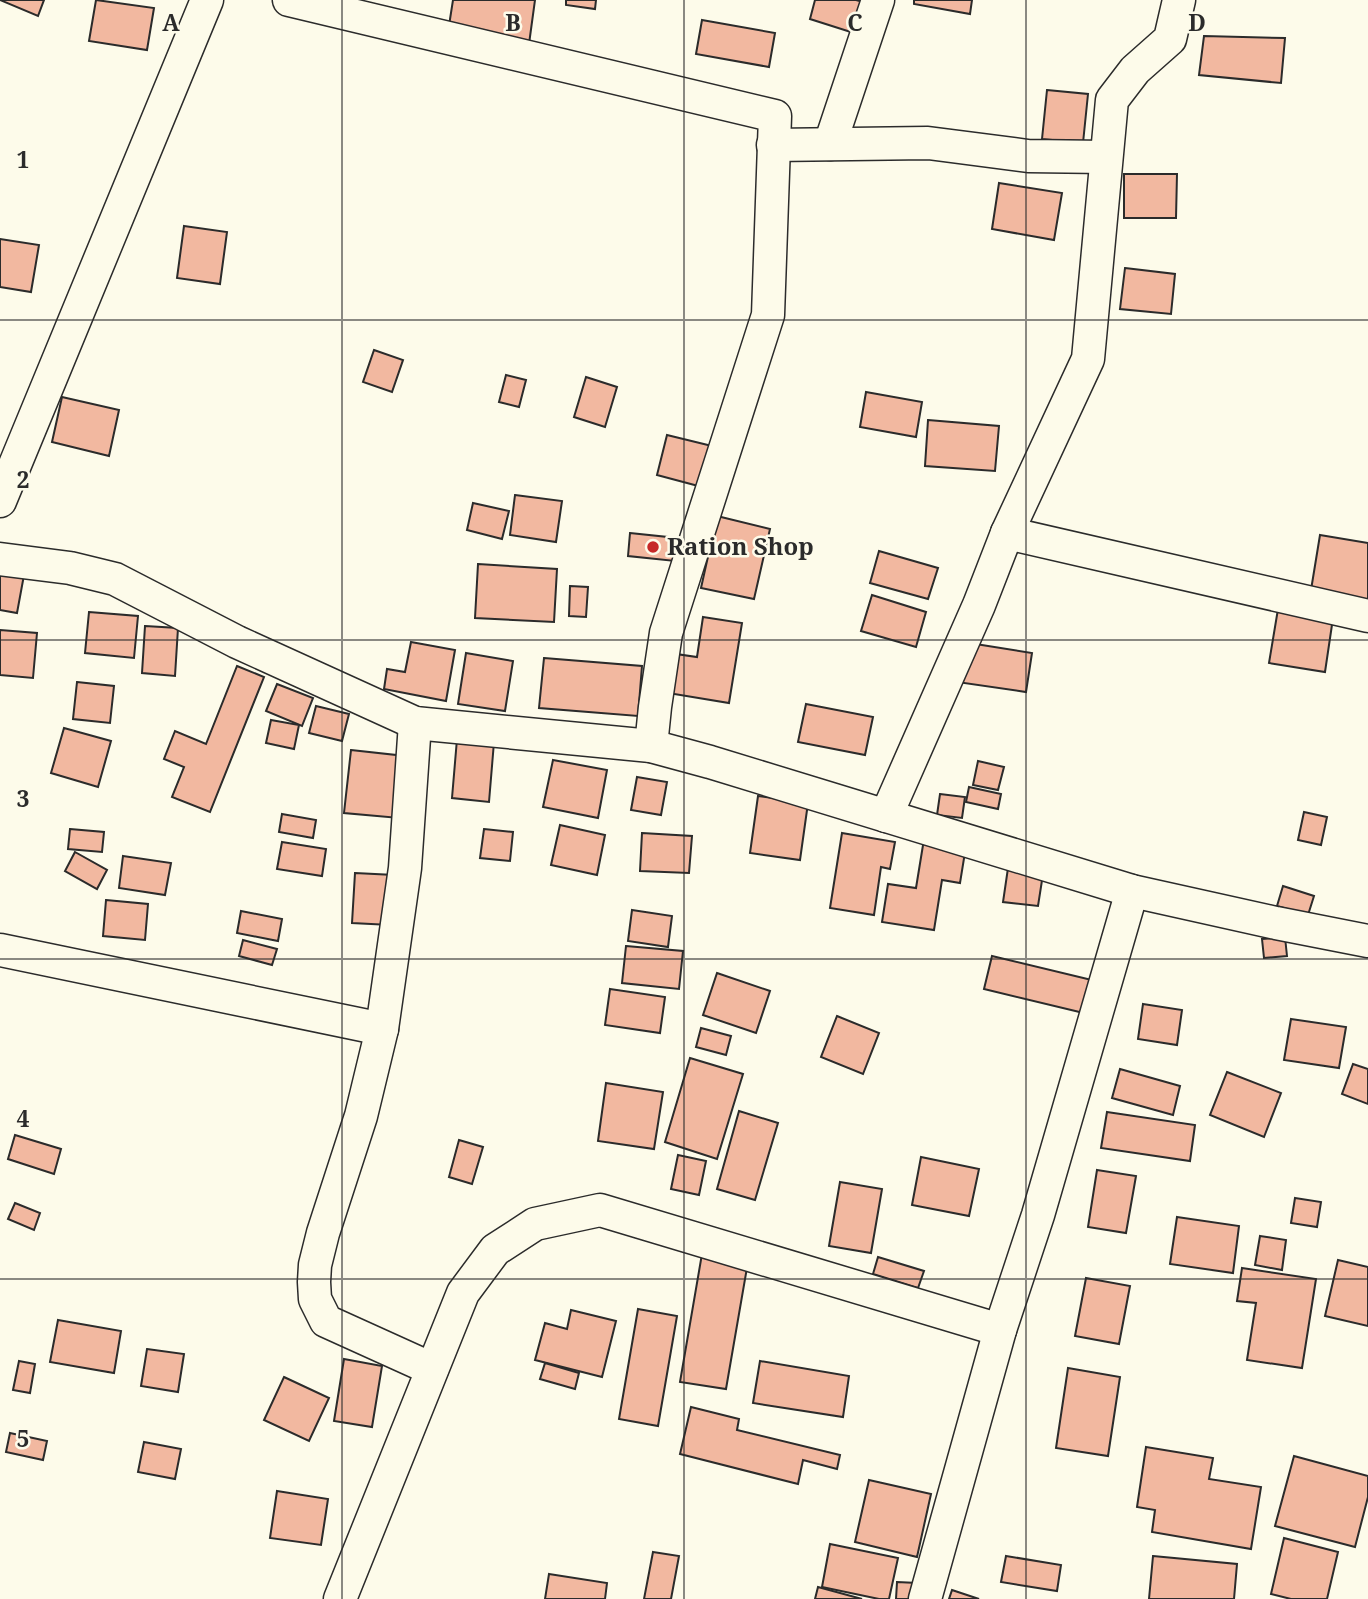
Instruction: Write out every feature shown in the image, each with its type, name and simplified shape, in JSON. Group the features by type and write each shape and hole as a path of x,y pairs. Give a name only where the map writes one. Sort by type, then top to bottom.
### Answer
{"street":[{"path":"0,501 207,0"},
{"path":"289,0 775,116 768,314 666,633 654,707 651,746"},
{"path":"830,144 878,0"},
{"path":"886,816 979,604 1007,533 1088,359 1112,100 1135,70 1170,39 1180,0"},
{"path":"774,145 928,143 1028,156 1106,157"},
{"path":"1007,533 1368,616"},
{"path":"0,559 70,568 115,579 237,642 415,723 651,746 1132,891 1368,941"},
{"path":"415,723 405,868 382,1029 361,1116 315,1265 315,1298 326,1321 432,1369"},
{"path":"925,1599 1000,1330 1038,1214 1132,891"},
{"path":"0,950 382,1029"},
{"path":"340,1599 463,1293 495,1251 535,1224 600,1210 1000,1330"}],"building":[{"path":"0,0 44,0 38,16"},
{"path":"96,0 154,8 147,50 89,41"},
{"path":"453,0 535,0 529,44 448,32"},
{"path":"566,0 596,0 595,9 566,5"},
{"path":"815,0 856,0 867,3 857,34 810,19"},
{"path":"914,0 972,0 970,14 914,4"},
{"path":"702,20 775,33 769,67 696,54"},
{"path":"1204,36 1285,38 1281,83 1199,75"},
{"path":"1047,90 1088,94 1083,143 1042,139"},
{"path":"1124,174 1177,174 1176,218 1124,218"},
{"path":"999,183 1062,193 1054,240 992,229"},
{"path":"184,226 227,232 220,284 177,278"},
{"path":"0,239 39,245 31,292 0,287"},
{"path":"1125,268 1175,274 1171,314 1120,309"},
{"path":"374,350 403,360 392,392 363,382"},
{"path":"506,375 526,380 519,407 499,402"},
{"path":"586,377 617,387 605,427 574,417"},
{"path":"866,392 922,402 916,437 860,427"},
{"path":"62,397 119,410 109,456 52,442"},
{"path":"928,420 999,426 995,471 925,466"},
{"path":"667,435 712,446 702,487 657,475"},
{"path":"515,495 562,501 556,542 510,535"},
{"path":"473,503 509,511 502,539 467,530"},
{"path":"717,516 770,529 754,599 701,588"},
{"name":"Ration Shop","path":"630,533 677,538 675,561 628,556"},
{"path":"1320,535 1368,543 1368,600 1311,590"},
{"path":"879,551 938,568 928,599 870,583"},
{"path":"478,564 557,569 554,622 475,618"},
{"path":"0,571 24,575 17,613 0,610"},
{"path":"570,586 588,587 586,617 569,616"},
{"path":"872,595 926,612 916,647 861,631"},
{"path":"1278,609 1333,618 1325,672 1269,663"},
{"path":"89,612 138,616 134,658 85,653"},
{"path":"703,617 742,623 729,703 662,692 669,653 697,657"},
{"path":"145,626 178,628 175,676 142,673"},
{"path":"0,630 37,633 33,678 0,675"},
{"path":"411,642 455,650 446,701 384,689 387,669 405,672"},
{"path":"963,642 1032,653 1026,692 957,682"},
{"path":"466,653 513,661 505,711 458,704"},
{"path":"544,658 642,666 638,716 539,708"},
{"path":"237,666 264,677 210,812 172,797 184,767 164,759 175,731 206,744"},
{"path":"77,682 114,686 110,723 73,719"},
{"path":"277,684 313,698 302,726 266,711"},
{"path":"806,704 873,717 865,755 798,742"},
{"path":"316,706 349,714 342,741 309,733"},
{"path":"271,720 299,725 294,749 266,743"},
{"path":"64,728 111,741 98,787 51,773"},
{"path":"457,739 494,742 489,802 452,798"},
{"path":"351,750 405,756 399,818 344,813"},
{"path":"553,760 607,770 598,818 543,807"},
{"path":"978,761 1004,767 998,790 973,785"},
{"path":"637,777 667,782 661,815 631,810"},
{"path":"969,787 1001,794 998,809 966,802"},
{"path":"940,794 965,797 962,818 937,815"},
{"path":"758,796 808,803 800,860 750,853"},
{"path":"1304,812 1327,817 1321,845 1298,840"},
{"path":"282,814 316,820 313,838 279,832"},
{"path":"560,825 605,835 597,875 551,865"},
{"path":"70,829 104,832 102,852 68,849"},
{"path":"484,829 513,832 510,861 480,858"},
{"path":"642,833 692,836 689,873 640,871"},
{"path":"842,833 895,842 890,869 881,867 874,915 830,908"},
{"path":"924,839 966,846 960,883 942,880 934,930 882,922 888,884 916,888"},
{"path":"282,842 326,849 322,876 277,869"},
{"path":"75,852 107,870 97,889 65,871"},
{"path":"123,856 171,863 165,895 119,888"},
{"path":"1008,868 1043,874 1038,906 1003,902"},
{"path":"355,873 394,875 390,925 352,923"},
{"path":"1283,886 1314,896 1308,915 1277,906"},
{"path":"106,900 148,904 145,940 103,936"},
{"path":"632,910 672,916 668,947 628,941"},
{"path":"241,911 282,919 278,941 237,933"},
{"path":"1285,937 1287,956 1264,958 1262,939"},
{"path":"243,940 277,949 272,965 239,956"},
{"path":"626,946 683,951 679,989 622,983"},
{"path":"992,956 1100,982 1092,1015 984,989"},
{"path":"717,973 770,991 756,1033 703,1015"},
{"path":"610,989 665,997 660,1033 605,1025"},
{"path":"1143,1004 1182,1010 1177,1045 1138,1039"},
{"path":"837,1016 879,1033 863,1074 821,1057"},
{"path":"1291,1019 1346,1027 1339,1068 1284,1060"},
{"path":"701,1028 731,1036 726,1055 696,1047"},
{"path":"690,1058 743,1074 717,1159 665,1142"},
{"path":"1353,1064 1368,1069 1368,1104 1342,1094"},
{"path":"1120,1069 1180,1086 1173,1115 1112,1098"},
{"path":"1227,1072 1281,1093 1264,1137 1210,1115"},
{"path":"606,1083 663,1092 654,1149 598,1141"},
{"path":"739,1111 778,1123 755,1200 717,1189"},
{"path":"1107,1112 1195,1125 1190,1161 1101,1148"},
{"path":"15,1135 61,1149 54,1174 8,1159"},
{"path":"459,1140 483,1147 472,1184 449,1177"},
{"path":"678,1155 706,1161 699,1195 671,1189"},
{"path":"921,1157 979,1169 969,1216 912,1205"},
{"path":"1097,1170 1136,1176 1126,1233 1088,1227"},
{"path":"840,1182 882,1189 871,1253 829,1246"},
{"path":"1295,1198 1321,1202 1317,1227 1291,1223"},
{"path":"15,1203 40,1213 34,1230 8,1219"},
{"path":"1177,1217 1239,1226 1233,1273 1170,1264"},
{"path":"1260,1236 1286,1240 1282,1270 1255,1265"},
{"path":"703,1248 749,1256 726,1389 680,1382"},
{"path":"878,1257 924,1271 918,1288 873,1274"},
{"path":"1338,1260 1368,1267 1368,1326 1325,1316"},
{"path":"1242,1268 1316,1279 1302,1368 1247,1360 1256,1303 1237,1301"},
{"path":"1086,1278 1130,1286 1119,1344 1075,1336"},
{"path":"638,1309 677,1316 658,1426 619,1419"},
{"path":"571,1310 616,1321 602,1377 535,1360 545,1323 567,1329"},
{"path":"58,1320 121,1331 114,1373 50,1362"},
{"path":"147,1349 184,1354 178,1392 141,1386"},
{"path":"344,1359 382,1366 372,1427 334,1421"},
{"path":"19,1361 35,1364 30,1393 13,1390"},
{"path":"760,1361 849,1376 843,1417 753,1403"},
{"path":"545,1363 579,1373 575,1389 540,1379"},
{"path":"1068,1368 1120,1377 1108,1456 1056,1448"},
{"path":"284,1377 329,1398 309,1441 264,1420"},
{"path":"691,1407 739,1419 737,1430 840,1455 837,1469 803,1460 798,1484 680,1454"},
{"path":"10,1433 47,1441 43,1460 6,1452"},
{"path":"144,1442 181,1449 175,1479 138,1472"},
{"path":"1146,1447 1213,1458 1209,1479 1261,1487 1251,1549 1152,1532 1155,1510 1137,1507"},
{"path":"1294,1456 1368,1476 1368,1497 1355,1547 1275,1526"},
{"path":"869,1480 931,1494 917,1557 855,1542"},
{"path":"277,1491 328,1499 321,1545 270,1538"},
{"path":"1284,1538 1338,1552 1327,1599 1291,1599 1271,1594"},
{"path":"830,1544 898,1558 889,1599 822,1587"},
{"path":"653,1552 679,1556 671,1599 644,1599"},
{"path":"1006,1556 1061,1565 1057,1591 1001,1582"},
{"path":"1153,1556 1237,1564 1234,1599 1149,1599"},
{"path":"549,1574 607,1583 605,1599 545,1599"},
{"path":"897,1582 917,1583 916,1599 896,1599"},
{"path":"818,1587 862,1599 815,1599"},
{"path":"952,1590 979,1599 949,1599"}],"place":[{"name":"Ration Shop","path":"653,547"}]}
